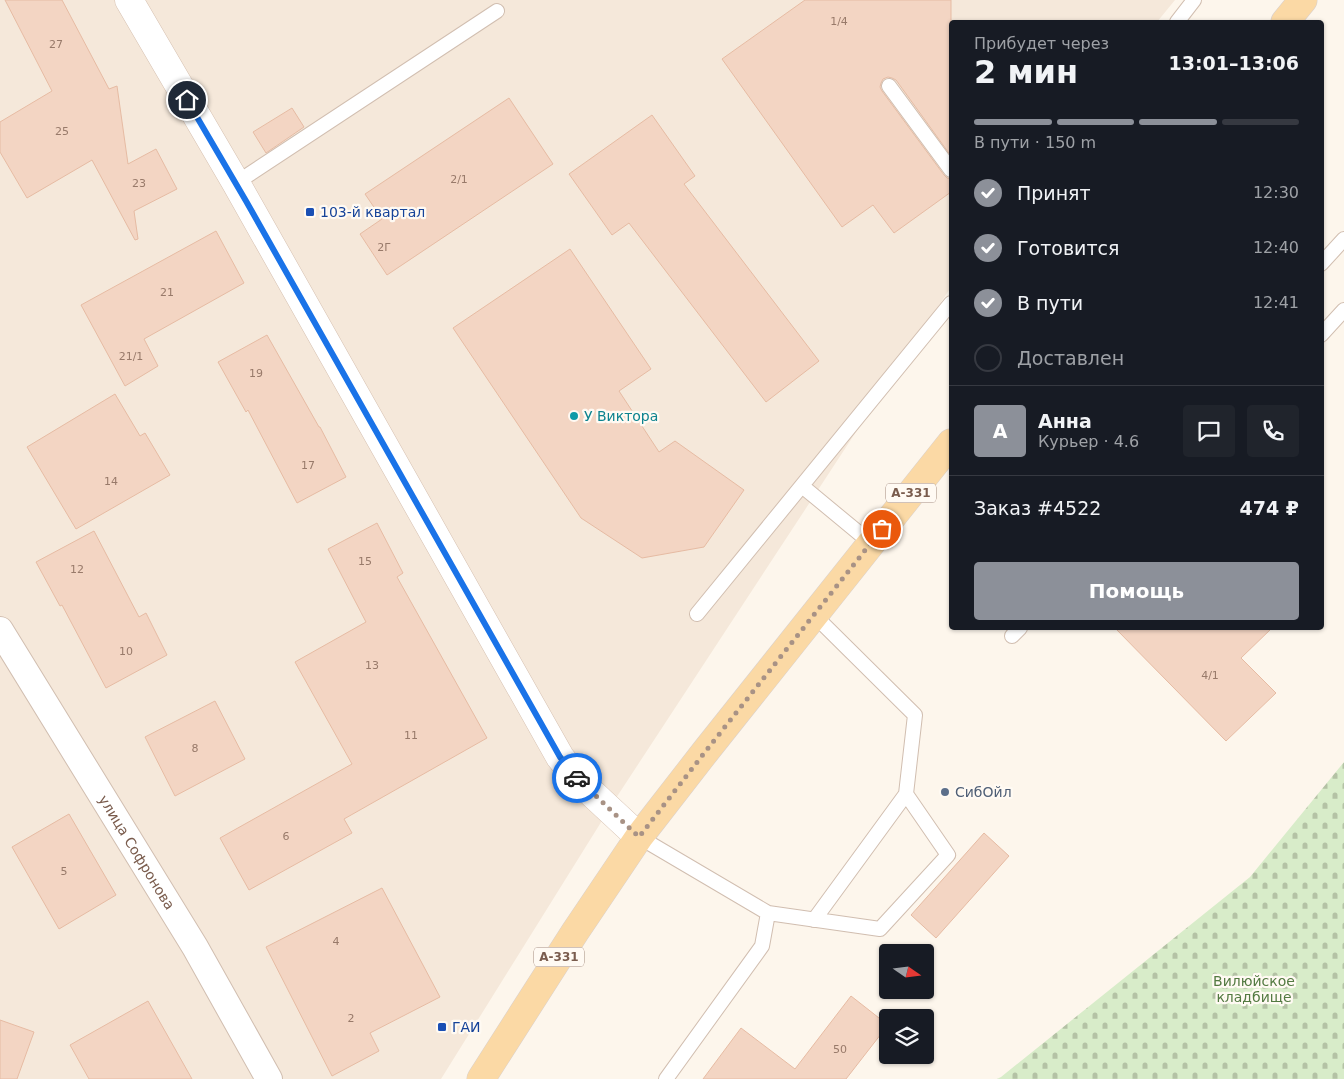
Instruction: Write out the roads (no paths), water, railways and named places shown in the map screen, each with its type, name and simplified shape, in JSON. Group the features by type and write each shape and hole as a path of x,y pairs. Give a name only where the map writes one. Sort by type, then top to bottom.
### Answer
{"main road":[{"path":"129,0 236,184 560,757 580,782 639,837"},
{"path":"1287,20 1303,0"},
{"name":"А-331","path":"481,1079 569,940 639,837 949,445"}],"street":[{"name":"улица Софронова","path":"0,630 195,946 269,1079"}],"lane":[{"path":"1179,20 1194,0"},
{"path":"236,184 498,12"},
{"path":"890,86 949,167"},
{"path":"1324,261 1344,239"},
{"path":"697,614 949,305"},
{"path":"1324,331 1344,310"},
{"path":"802,486 870,544"},
{"path":"814,615 915,715 906,794 814,920"},
{"path":"639,837 768,913 880,930 948,855 906,794"},
{"path":"666,1079 762,946 768,913"}],"place":[{"name":"103-й квартал","path":"310,212"},
{"name":"У Виктора","path":"574,416"},
{"name":"СибОйл","path":"945,792"},
{"name":"ГАИ","path":"442,1027"}],"park label":[{"name":"Вилюйское кладбище","path":"1254,990"}]}
